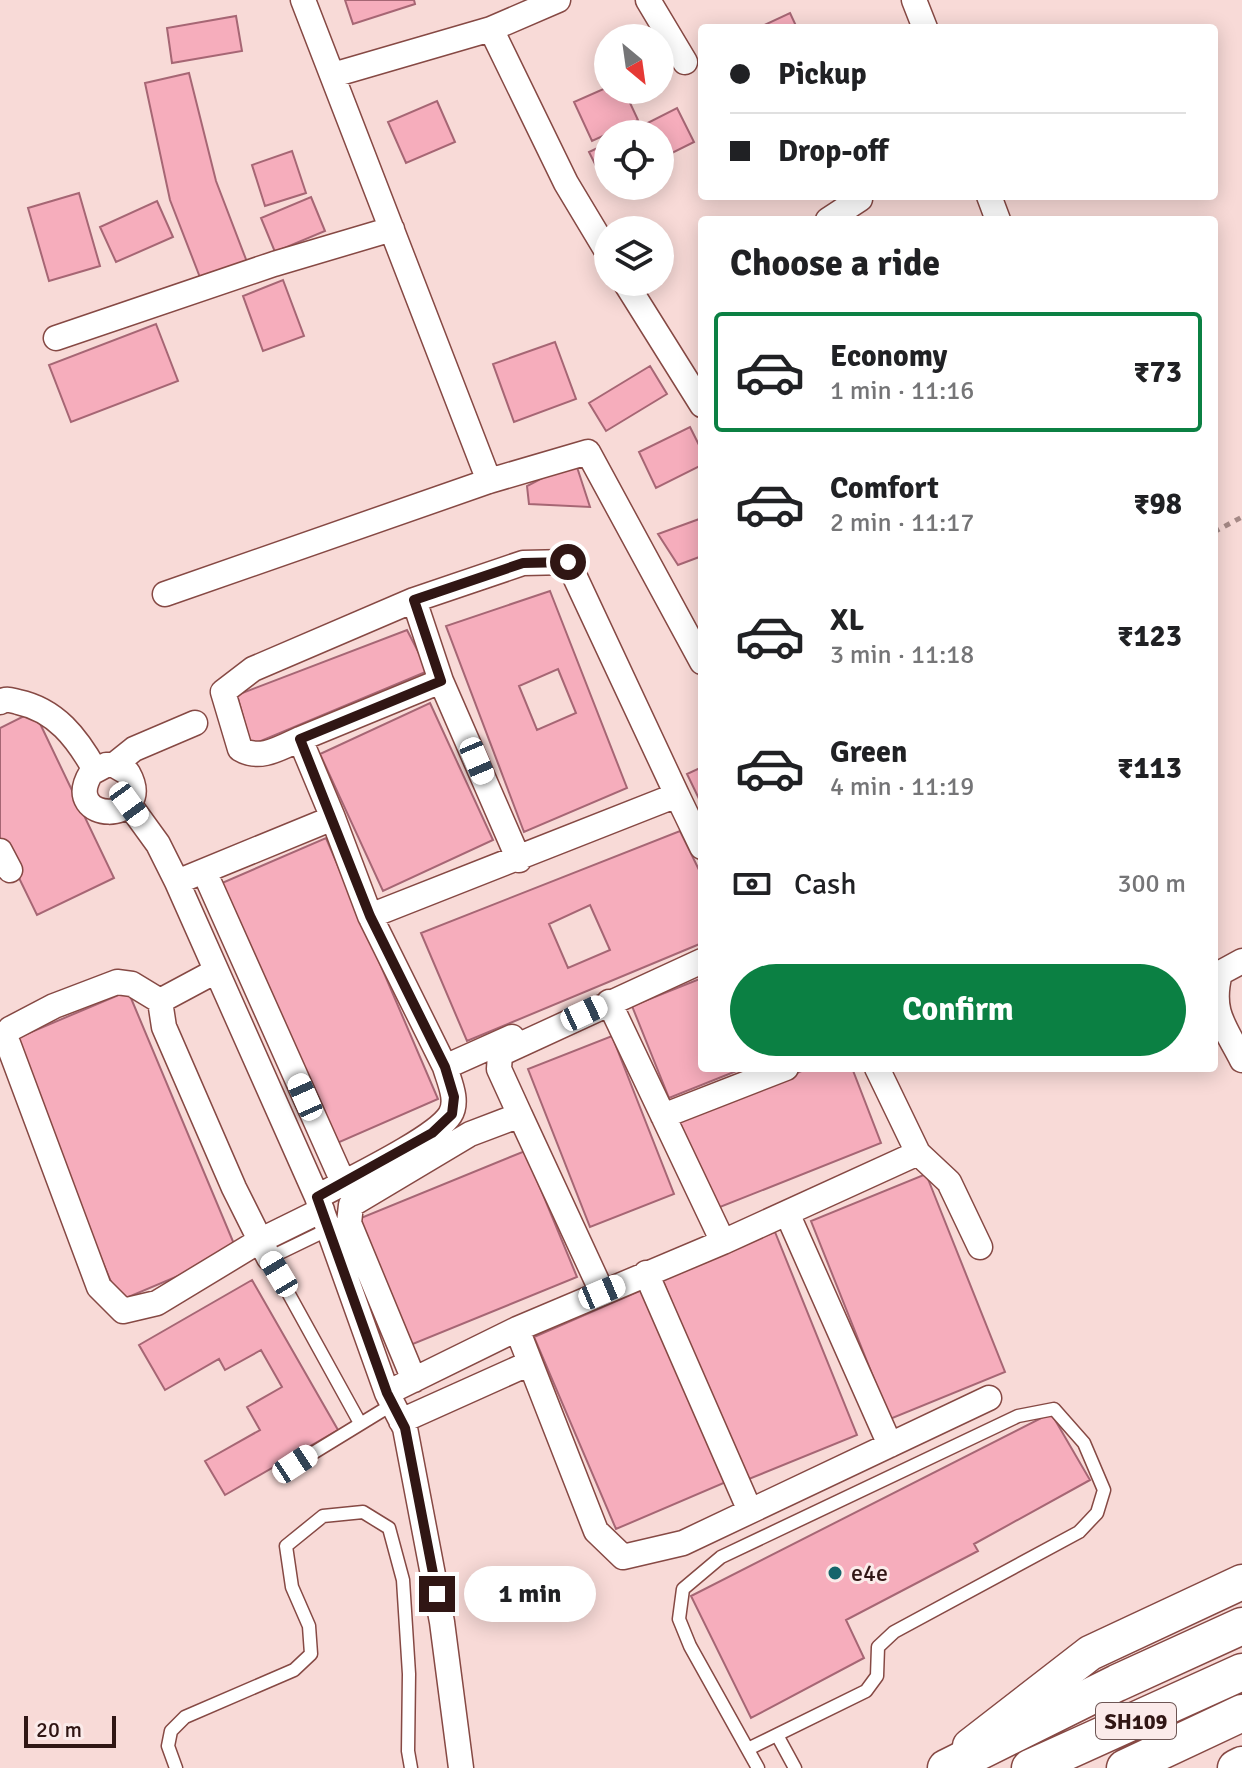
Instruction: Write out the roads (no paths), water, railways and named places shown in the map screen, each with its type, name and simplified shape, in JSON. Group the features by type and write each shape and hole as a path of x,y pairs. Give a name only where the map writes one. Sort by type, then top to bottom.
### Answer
{"main road":[{"path":"944,1768 1242,1626"},
{"name":"SH109","path":"1030,1768 1242,1672"},
{"name":"SH109","path":"1125,1768 1242,1713"},
{"path":"1236,1768 1242,1765"}],"street":[{"path":"303,0 489,481"},
{"path":"333,75 491,29 558,0"},
{"path":"648,0 685,62"},
{"path":"914,0 923,24"},
{"path":"491,29 566,183 594,230"},
{"path":"834,216 858,200"},
{"path":"56,338 274,264 392,229"},
{"path":"635,296 694,375"},
{"path":"165,594 489,481 588,452 698,655"},
{"path":"441,681 266,754 250,755 240,749 223,692 253,669 414,600 523,563 568,562 698,839"},
{"path":"414,600 441,681 519,860"},
{"path":"0,702 6,699 34,705 65,726 105,767 128,773 133,796 129,804 108,813 94,808 89,802 85,787 91,773 105,767 134,749 195,723"},
{"path":"265,1249 234,1188 164,1027 160,1001 132,984 117,982 54,1006 10,1029 6,1038 99,1287 123,1311 157,1303 265,1249 323,1212 343,1182 432,1133 452,1114 454,1097 445,1067 370,916 300,739"},
{"path":"370,916 519,860 677,795"},
{"path":"129,804 158,844 177,882 323,1212 394,1406 405,1428 442,1622 461,1768"},
{"path":"177,882 333,818"},
{"path":"204,871 343,1182"},
{"path":"445,1067 698,955"},
{"path":"1218,981 1220,973 1242,961"},
{"path":"602,1292 499,1069 500,1054 698,963"},
{"path":"160,1001 216,971"},
{"path":"609,1002 723,1242"},
{"path":"1218,1013 1242,1060"},
{"path":"663,1116 776,1072"},
{"path":"879,1072 918,1153 949,1182 980,1247"},
{"path":"414,1380 349,1223 351,1205 470,1134 520,1115"},
{"path":"394,1406 414,1380 517,1329 723,1242 918,1153"},
{"path":"787,1213 890,1445"},
{"path":"646,1273 750,1511"},
{"path":"517,1329 596,1531 623,1557 683,1543 989,1398"},
{"path":"394,1406 530,1363"},
{"path":"944,1768 1090,1653 1242,1582"}],"lane":[{"path":"265,1249 360,1423"},
{"path":"295,1464 360,1423 394,1406"},
{"path":"748,1749 866,1691 877,1676 878,1647 894,1632 1079,1532 1097,1513 1104,1490 1084,1443 1054,1409 1018,1416 721,1557 683,1589 679,1619 690,1646 758,1768"},
{"path":"176,1768 168,1746 171,1731 185,1717 294,1670 311,1654 309,1626 292,1587 286,1546 323,1516 363,1512 389,1528 403,1580 411,1768"},
{"path":"777,1735 795,1768"}],"place":[{"name":"e4e","path":"835,1573"}]}
